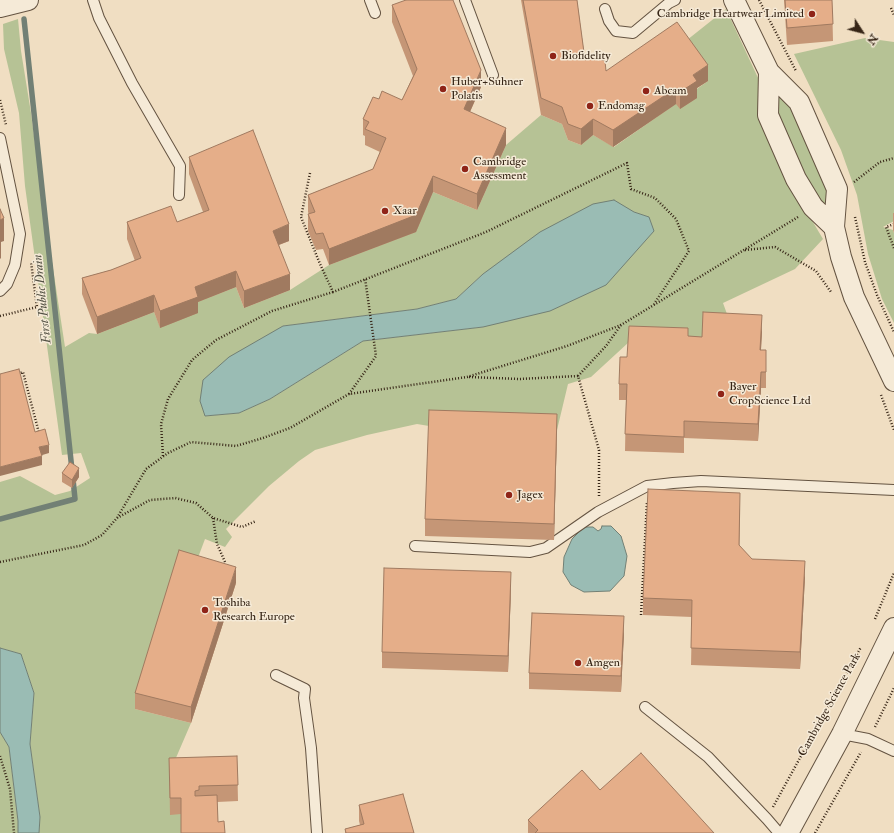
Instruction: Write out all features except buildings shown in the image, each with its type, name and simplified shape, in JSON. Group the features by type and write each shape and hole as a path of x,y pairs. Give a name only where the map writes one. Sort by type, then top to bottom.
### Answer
{"street":[{"path":"0,7 28,0"},
{"path":"734,0 769,72 799,102 837,189 834,227 841,258 854,297 894,381"},
{"path":"769,72 768,115 796,179 813,208 834,227"},
{"name":"Cambridge Science Park","path":"788,833 842,734 894,628"}],"lane":[{"path":"94,0 99,18 129,77 180,166 179,195"},
{"path":"370,0 375,13"},
{"path":"465,0 493,75"},
{"path":"605,9 609,21 616,31 633,33 669,3 675,0"},
{"path":"0,138 20,234 15,265 7,284 0,290"},
{"path":"415,546 530,552 546,548 598,512 648,486 701,481 894,490"},
{"path":"276,675 305,688 304,698 311,748 317,833"},
{"path":"645,707 708,758 767,818 779,833"},
{"path":"842,734 868,739 894,751"}],"path":[{"path":"891,8 894,15"},
{"path":"837,189 857,181 880,162 894,158"},
{"path":"163,456 161,424 168,399 192,360 216,340 272,311 333,292 486,232 627,163 631,189 655,198 676,219 689,251 653,306"},
{"path":"310,173 301,217 333,292"},
{"path":"0,562 84,545 102,535 117,518 146,469 168,453 191,442 236,446 290,428 349,394 467,377 568,346 621,325 813,208"},
{"path":"894,224 886,228 894,248"},
{"path":"744,250 775,247 816,271 833,294"},
{"path":"349,394 376,356 366,278"},
{"path":"467,377 519,379 578,376 606,346 621,325"},
{"path":"15,374 23,372 40,439"},
{"path":"578,376 600,450 598,512"},
{"path":"641,615 648,486"},
{"path":"117,518 150,500 175,498 196,503 213,518 242,527 256,521"},
{"path":"213,518 217,544 224,562"},
{"path":"874,622 894,573"},
{"name":"Cambridge Science Park","path":"767,818 864,641"},
{"path":"815,833 868,739 894,688"},
{"path":"0,756 10,789 14,833"}],"green space":[{"path":"726,9 759,80 798,197 823,239 795,269 723,303 727,314 702,353 629,342 591,377 568,384 557,430 429,426 417,424 367,435 315,450 299,461 269,486 226,529 232,537 225,547 205,539 135,709 191,723 169,774 181,814 181,833 39,833 40,817 30,744 34,693 21,654 0,648 0,482 20,476 55,495 70,491 90,478 81,453 62,455 25,186 19,113 4,49 3,24 18,19 21,51 65,347 89,333 97,334 154,312 160,327 195,303 236,287 244,308 290,290 329,265 415,232 433,192 477,210 506,145 541,115 562,124 568,140 581,145 593,135 614,147 708,81 682,44","holes":["634,212 649,218 483,327 363,341 270,399 239,413 205,416 283,326 417,309 456,299 483,274"]},
{"path":"865,38 894,42 894,221 883,227 893,230 894,233 894,323 882,299 868,254 857,195 841,150 794,54"},
{"path":"776,92 795,110 827,183 825,209 808,187 776,115"},
{"path":"0,732 9,747 18,821 18,833 0,833"}],"water":[{"path":"614,200 634,212 649,217 654,231 606,285 550,311 483,327 363,341 270,399 239,413 205,416 200,401 203,380 229,357 283,326 417,309 456,299 483,274 540,232 593,204"},
{"path":"602,526 611,526 621,536 627,556 624,576 610,591 584,592 571,585 563,572 564,557 572,539 584,527 593,527 598,531"},
{"path":"0,648 21,654 34,693 30,744 40,817 39,833 18,833 18,821 9,747 0,732"}],"waterway":[{"name":"First Public Drain","path":"24,19 72,470"},
{"name":"First Public Drain","path":"0,519 75,499 73,479"}],"place":[{"name":"Cambridge Heartwear Limited","path":"812,14"},
{"name":"Biofidelity","path":"553,56"},
{"name":"Huber+Suhner Polatis","path":"443,89"},
{"name":"Abcam","path":"646,91"},
{"name":"Endomag","path":"590,106"},
{"name":"Cambridge Assessment","path":"465,169"},
{"name":"Xaar","path":"385,211"},
{"name":"Bayer CropScience Ltd","path":"721,394"},
{"name":"Jagex","path":"509,495"},
{"name":"Toshiba Research Europe","path":"205,610"},
{"name":"Amgen","path":"578,663"}]}
